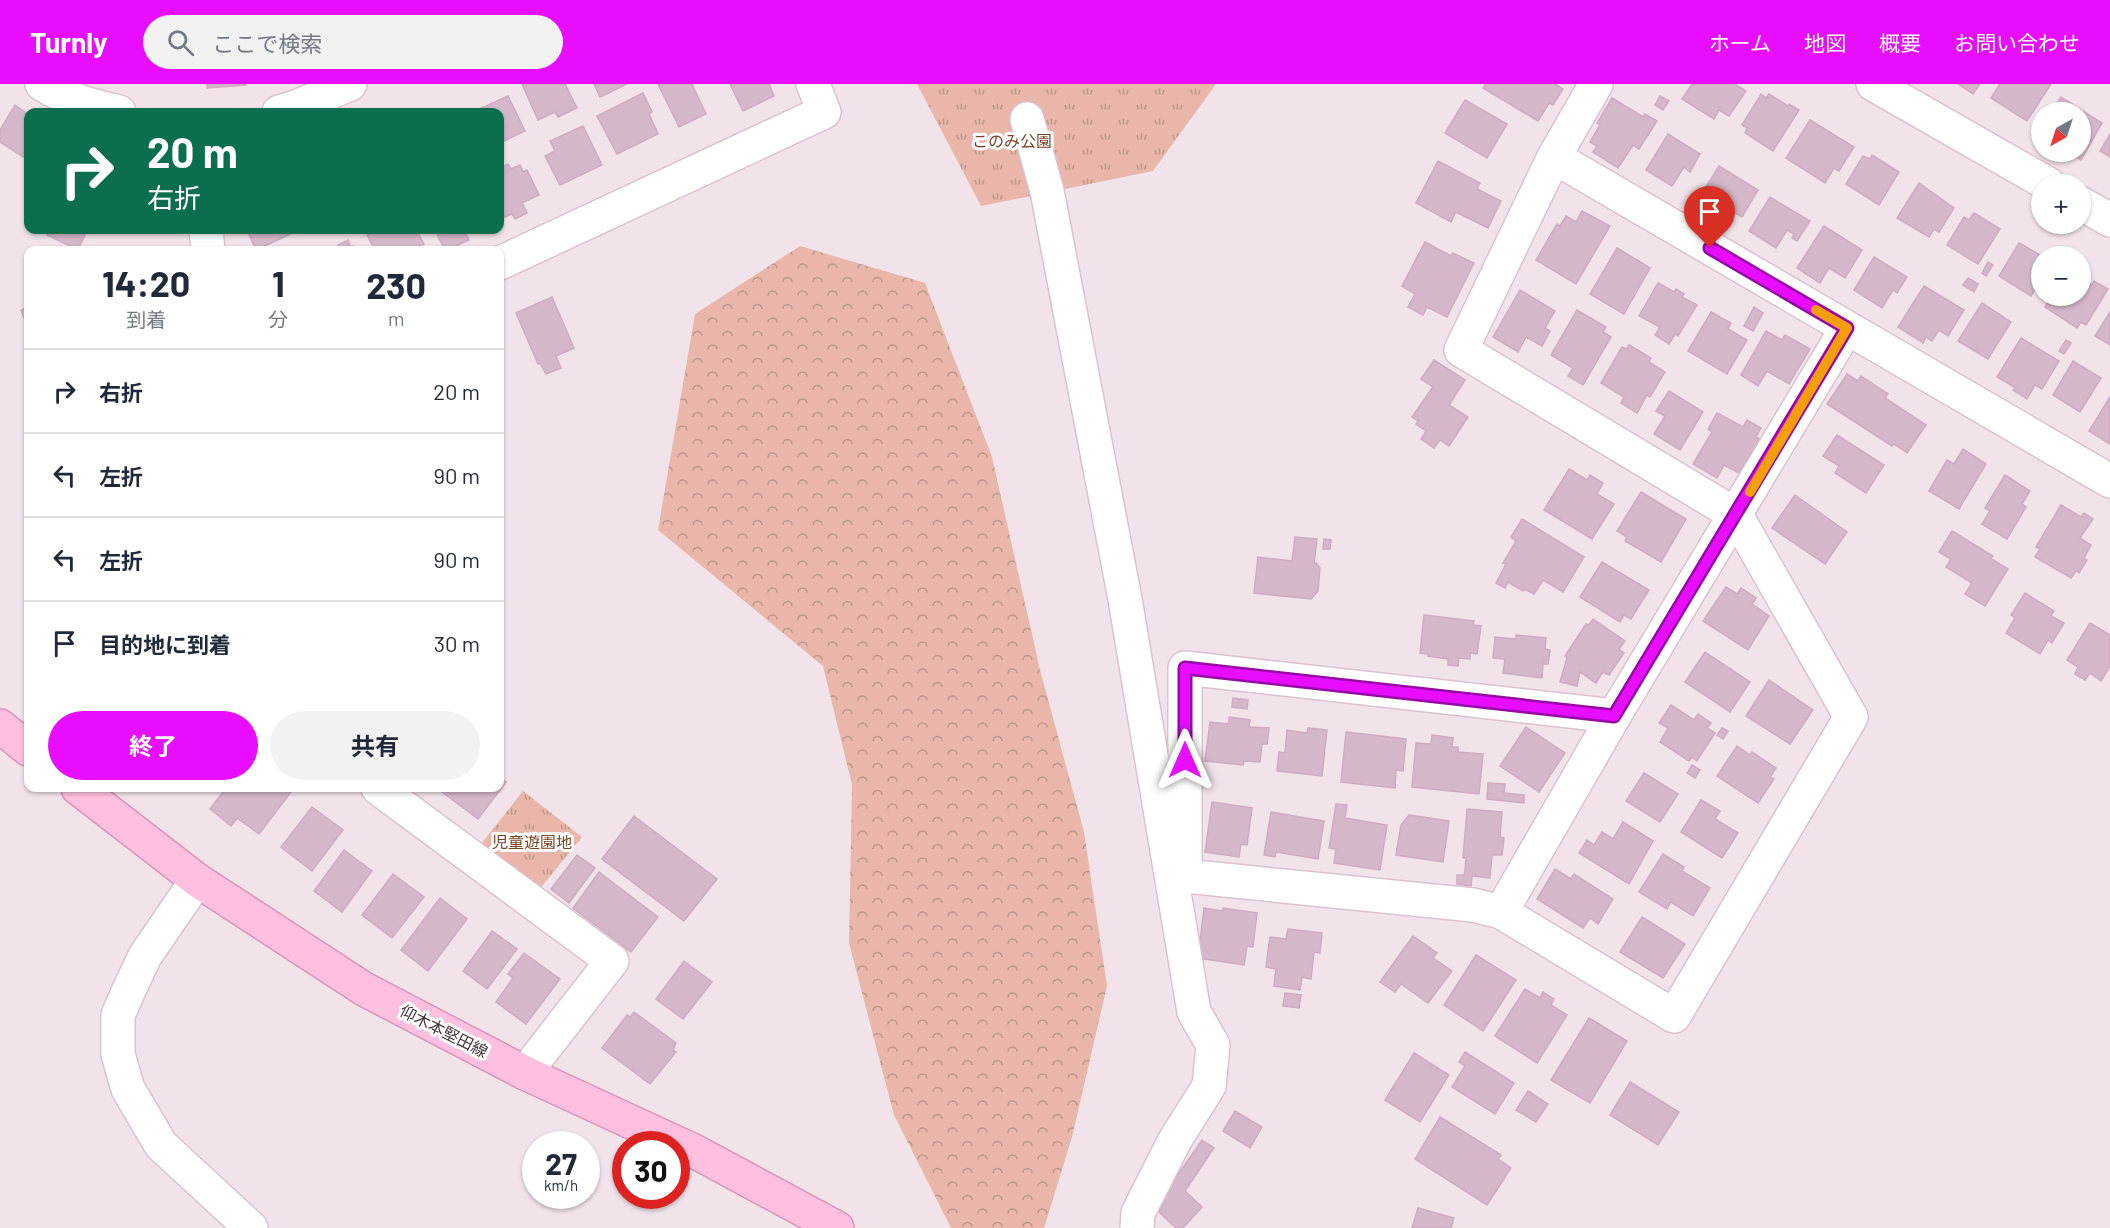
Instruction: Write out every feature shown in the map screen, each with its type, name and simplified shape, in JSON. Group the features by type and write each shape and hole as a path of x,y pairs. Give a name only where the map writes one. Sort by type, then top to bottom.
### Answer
{"main road":[{"path":"0,726 24,746"},
{"name":"仰木本堅田線","path":"83,792 197,880 363,989 525,1073 694,1151 837,1228"}],"street":[{"path":"42,84 65,97 100,108"},
{"path":"293,108 350,84"},
{"path":"504,261 824,112 813,84"},
{"path":"1596,84 1554,157 1461,350 1736,515 1851,717 1674,1016 1501,912 1473,905 1185,876 1185,668 1614,716"},
{"path":"1873,84 2031,174"},
{"path":"1027,118 1047,191 1125,599 1194,1012 1213,1045 1209,1086 1175,1140 1138,1213 1137,1228"},
{"path":"1554,157 2110,481"},
{"path":"2091,209 2110,220"},
{"path":"1501,912 1614,716 1847,328"},
{"path":"383,792 612,961 525,1073"},
{"path":"197,880 145,956 129,990 118,1016 118,1054 128,1089 161,1145 251,1228"}],"green space":[{"name":"このみ公園","path":"917,84 1216,84 1153,171 981,206"},
{"path":"800,246 925,283 992,457 1040,670 1084,832 1107,986 1072,1137 1044,1228 951,1228 894,1115 849,943 852,785 823,666 658,530 695,314"},
{"name":"児童遊園地","path":"523,791 582,837 538,891 478,848"}],"building":[{"path":"207,84 246,84 246,85 207,88"},
{"path":"522,84 565,84 577,108 558,117 555,112 538,120"},
{"path":"594,84 627,84 600,97"},
{"path":"658,84 692,84 706,114 679,127"},
{"path":"730,84 769,84 774,96 743,111"},
{"path":"1486,84 1555,84 1563,89 1553,105 1549,103 1538,121 1483,88"},
{"path":"1692,84 1735,84 1746,91 1729,116 1719,110 1714,119 1682,99"},
{"path":"1958,84 1980,84 1973,94"},
{"path":"2000,84 2051,84 2039,102 2031,102 2031,115 2027,121 1991,98"},
{"path":"643,93 652,112 649,114 658,134 617,154 597,116"},
{"path":"1761,94 1766,98 1769,94 1799,110 1773,151 1745,133 1747,128 1742,125"},
{"path":"508,96 525,131 504,141 504,108 482,108"},
{"path":"1660,96 1669,101 1663,110 1655,105"},
{"path":"2061,97 2069,102 2058,102"},
{"path":"1612,98 1643,117 1645,114 1657,121 1639,149 1633,145 1618,168 1593,152 1597,146 1590,142 1600,125 1597,123"},
{"path":"1465,100 1507,124 1487,158 1445,133"},
{"path":"15,105 24,111 24,157 0,142 0,130"},
{"path":"2091,116 2102,123 2091,142"},
{"path":"1810,120 1854,147 1839,171 1834,168 1825,183 1786,158"},
{"path":"583,126 602,165 560,185 545,156 555,151 550,141"},
{"path":"1668,134 1700,154 1690,172 1684,167 1672,186 1646,170"},
{"path":"2110,134 2110,157 2100,151"},
{"path":"1872,155 1899,172 1879,205 1846,184 1863,156 1870,159"},
{"path":"1438,161 1480,183 1477,189 1501,201 1488,228 1456,212 1451,222 1416,203"},
{"path":"508,164 511,169 520,165 523,172 527,170 539,195 522,203 527,213 515,219 512,214 504,218 504,166"},
{"path":"1719,166 1758,190 1742,217 1734,212 1727,223 1719,217 1716,222 1693,208"},
{"path":"1919,183 1954,208 1939,232 1934,229 1929,237 1897,218"},
{"path":"1770,197 1810,221 1797,241 1792,238 1794,234 1787,230 1776,248 1749,231"},
{"path":"1582,211 1610,226 1576,284 1536,260 1557,224 1560,226 1566,216 1576,222"},
{"path":"1974,213 2000,229 1978,264 1947,245 1964,217 1969,220"},
{"path":"1824,226 1862,250 1845,278 1829,268 1820,283 1797,268"},
{"path":"85,234 80,246 70,246 47,235"},
{"path":"249,234 291,234 265,246 254,246"},
{"path":"418,234 424,244 420,246 373,246 367,235"},
{"path":"437,234 466,234 469,240 456,246 443,246"},
{"path":"348,240 351,246 339,246"},
{"path":"1425,242 1451,256 1453,253 1474,263 1447,317 1427,307 1423,315 1408,307 1415,294 1402,286"},
{"path":"2019,243 2031,250 2031,296 1999,276"},
{"path":"1617,248 1650,268 1624,314 1590,294"},
{"path":"1874,257 1907,277 1897,293 1893,290 1882,308 1854,290"},
{"path":"1988,262 1993,265 1986,276 1982,273"},
{"path":"1968,278 1978,284 1974,292 1963,285"},
{"path":"2094,281 2108,289 2086,325 2081,322 2077,328 2045,307 2091,306 2091,284"},
{"path":"1658,283 1674,292 1676,289 1684,294 1682,297 1697,305 1678,336 1675,334 1669,344 1655,335 1660,327 1639,316"},
{"path":"1924,286 1964,310 1948,336 1939,330 1932,341 1926,337 1923,343 1898,327"},
{"path":"1520,290 1555,311 1545,328 1550,331 1542,346 1526,337 1518,352 1493,337"},
{"path":"552,297 574,348 556,356 561,368 546,374 540,363 538,364 516,313"},
{"path":"1982,303 2011,322 1988,359 1958,341"},
{"path":"1754,307 1763,313 1753,331 1744,326"},
{"path":"1577,310 1606,327 1603,332 1611,337 1583,385 1568,376 1573,368 1551,355"},
{"path":"1711,312 1731,323 1728,329 1747,340 1727,374 1688,351"},
{"path":"2110,312 2110,345 2095,336"},
{"path":"1766,331 1782,340 1785,335 1810,349 1789,384 1767,371 1758,386 1741,375"},
{"path":"2021,338 2059,361 2042,389 2035,385 2027,399 2013,390 2016,388 1997,377"},
{"path":"2066,340 2071,343 2064,354 2059,351"},
{"path":"1629,345 1651,358 1649,362 1665,372 1650,397 1647,395 1637,413 1621,403 1624,397 1601,383 1622,347 1627,349"},
{"path":"1434,360 1465,380 1449,405 1468,417 1449,446 1440,440 1434,448 1421,439 1426,431 1416,424 1418,421 1412,417 1433,387 1421,379"},
{"path":"2073,361 2101,378 2080,412 2053,395"},
{"path":"1847,374 1858,381 1861,376 1888,394 1885,398 1926,425 1907,453 1894,444 1892,446 1827,404"},
{"path":"1669,391 1703,412 1680,450 1654,434 1665,416 1656,411"},
{"path":"2110,397 2110,444 2089,431"},
{"path":"1717,413 1743,427 1747,420 1761,428 1756,437 1760,439 1739,473 1724,465 1717,478 1693,464 1712,432 1708,429"},
{"path":"1837,435 1884,465 1866,493 1835,473 1839,466 1823,456"},
{"path":"1963,449 1986,464 1959,509 1929,491 1947,460 1954,464"},
{"path":"1569,469 1587,480 1590,475 1603,483 1597,494 1614,504 1592,539 1544,510"},
{"path":"2005,475 2030,491 2022,504 2026,507 2007,539 1982,524 1990,511 1985,508"},
{"path":"1641,492 1686,519 1661,562 1625,541 1627,537 1617,531"},
{"path":"1795,495 1847,532 1825,564 1772,528"},
{"path":"2061,505 2081,517 2084,513 2093,519 2080,538 2091,545 2084,558 2087,560 2079,573 2076,571 2071,578 2035,557 2040,549 2036,547"},
{"path":"1522,519 1584,557 1563,592 1543,580 1534,594 1524,589 1523,591 1508,582 1505,588 1496,583 1506,564 1503,563 1516,541 1511,537"},
{"path":"1952,531 1993,556 1990,558 2008,569 1985,606 1965,594 1972,583 1946,567 1951,559 1939,552"},
{"path":"1295,537 1317,539 1314,564 1316,563 1320,568 1318,591 1311,599 1254,593 1258,557 1292,561"},
{"path":"1324,539 1331,540 1330,549 1323,549"},
{"path":"1602,562 1649,590 1631,619 1624,615 1620,622 1580,597"},
{"path":"1726,587 1737,594 1741,588 1756,598 1752,604 1769,616 1748,650 1703,621"},
{"path":"2025,593 2054,611 2051,616 2064,623 2052,643 2048,640 2040,654 2006,633 2015,618 2011,615"},
{"path":"1424,615 1474,621 1473,625 1481,626 1477,654 1470,653 1470,659 1459,658 1458,666 1448,665 1448,659 1420,653"},
{"path":"1593,619 1625,641 1619,649 1624,653 1609,675 1603,672 1596,683 1580,672 1577,686 1560,682 1567,658 1565,656 1586,624 1589,625"},
{"path":"2090,623 2110,635 2110,666 2101,681 2090,673 2085,680 2075,674 2078,667 2067,660"},
{"path":"1516,635 1546,638 1545,649 1550,650 1548,664 1543,664 1542,678 1503,673 1505,659 1493,658 1495,637 1516,639"},
{"path":"1705,652 1750,682 1730,712 1685,682"},
{"path":"1769,680 1813,710 1790,744 1746,716"},
{"path":"1233,698 1248,700 1247,709 1232,707"},
{"path":"1671,705 1694,720 1698,714 1711,723 1707,728 1715,733 1697,761 1692,757 1689,761 1660,742 1668,728 1659,723"},
{"path":"1229,717 1250,720 1249,727 1269,728 1267,744 1262,744 1260,762 1244,761 1243,765 1205,761 1210,722 1229,724"},
{"path":"1526,727 1565,753 1539,792 1500,766"},
{"path":"1308,728 1327,730 1322,776 1277,771 1279,752 1285,753 1287,730 1307,733"},
{"path":"1722,728 1728,731 1723,739 1717,735"},
{"path":"1346,732 1406,739 1403,771 1396,770 1395,788 1341,782"},
{"path":"1432,735 1453,738 1452,747 1458,747 1458,752 1483,754 1479,794 1412,787 1416,743 1431,744"},
{"path":"1737,746 1750,755 1752,752 1776,768 1770,777 1774,779 1758,803 1717,776"},
{"path":"1692,765 1700,770 1695,778 1687,773"},
{"path":"1644,773 1678,794 1660,822 1626,801"},
{"path":"1488,783 1505,784 1504,793 1524,795 1524,803 1487,799"},
{"path":"223,792 291,792 259,834 237,818 231,826 210,809"},
{"path":"442,792 498,792 478,819"},
{"path":"1701,800 1720,811 1715,819 1738,833 1722,858 1681,832"},
{"path":"1212,802 1252,808 1247,845 1241,844 1239,857 1205,852"},
{"path":"1336,804 1347,805 1345,818 1387,825 1380,870 1334,863 1336,849 1329,848"},
{"path":"312,807 343,830 312,871 281,847"},
{"path":"1467,809 1502,812 1500,837 1504,838 1502,855 1492,855 1490,878 1472,876 1471,886 1457,884 1457,875 1464,875 1465,871 1466,858 1463,858"},
{"path":"1271,812 1324,821 1318,859 1276,852 1275,857 1264,855"},
{"path":"1409,815 1449,821 1443,862 1396,855 1401,825"},
{"path":"634,816 717,879 684,921 602,859"},
{"path":"1623,822 1653,841 1629,884 1579,853 1587,840 1594,845 1602,832 1613,839"},
{"path":"344,850 372,871 342,912 314,891"},
{"path":"1663,854 1684,867 1682,871 1710,888 1693,916 1671,902 1667,909 1639,892"},
{"path":"577,855 595,868 569,903 551,889"},
{"path":"1555,869 1571,879 1574,874 1613,899 1598,924 1590,918 1583,928 1537,899"},
{"path":"599,872 658,917 631,952 573,908"},
{"path":"393,874 424,897 392,938 362,915"},
{"path":"440,898 467,919 428,971 401,950"},
{"path":"1204,908 1257,913 1253,947 1247,946 1244,965 1198,958"},
{"path":"1642,917 1685,944 1663,978 1620,952"},
{"path":"1288,929 1322,933 1320,953 1314,952 1311,979 1302,977 1300,990 1274,986 1276,969 1266,967 1270,937 1286,939"},
{"path":"492,931 517,949 487,989 463,971"},
{"path":"1413,936 1437,953 1433,958 1452,971 1428,1003 1401,984 1395,992 1380,982"},
{"path":"524,953 560,979 526,1024 496,1002 513,978 508,974"},
{"path":"1476,955 1516,980 1483,1031 1444,1005"},
{"path":"684,961 712,982 683,1019 656,999"},
{"path":"1525,989 1540,998 1543,992 1554,999 1551,1005 1567,1015 1537,1063 1495,1036"},
{"path":"1285,993 1301,995 1299,1008 1283,1006"},
{"path":"634,1012 676,1043 673,1050 676,1052 650,1084 602,1048 627,1015 630,1017"},
{"path":"1589,1018 1627,1041 1590,1103 1551,1080"},
{"path":"1465,1052 1514,1083 1495,1114 1452,1087 1465,1066 1459,1062"},
{"path":"1414,1053 1449,1075 1420,1122 1385,1100"},
{"path":"1630,1082 1679,1112 1658,1145 1610,1115"},
{"path":"1528,1091 1548,1104 1536,1122 1516,1110"},
{"path":"1235,1111 1262,1127 1250,1148 1223,1131"},
{"path":"1440,1117 1501,1155 1498,1159 1511,1168 1487,1205 1415,1159"},
{"path":"1202,1140 1214,1148 1185,1191 1202,1207 1183,1228 1176,1228 1159,1212 1170,1186"},
{"path":"1418,1208 1454,1218 1451,1228 1412,1228"}],"slow traffic":[{"path":"1750,492 1847,328 1816,310"}],"route":[{"path":"1185,760 1185,668 1614,716 1847,328 1710,248"}]}
